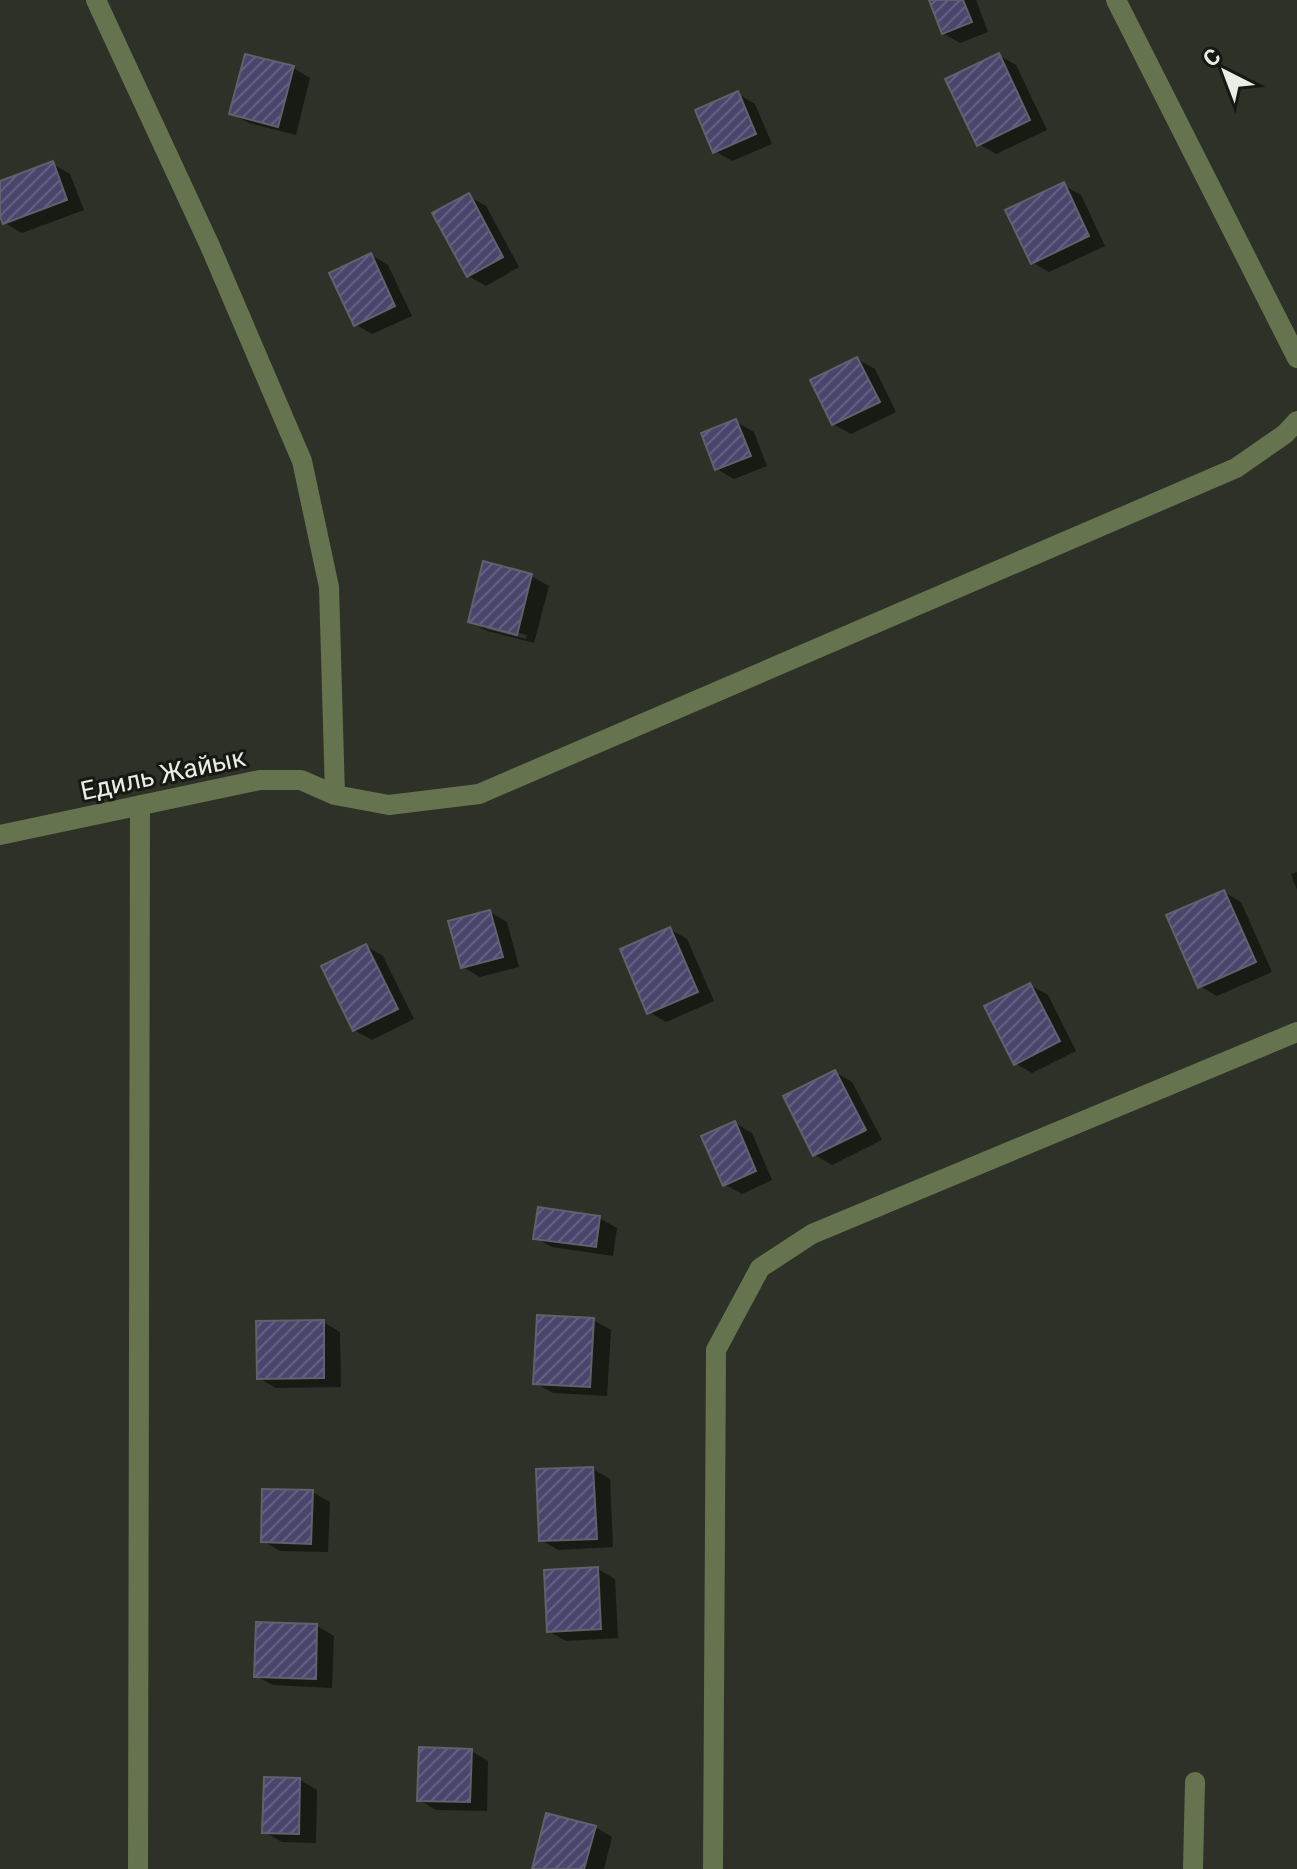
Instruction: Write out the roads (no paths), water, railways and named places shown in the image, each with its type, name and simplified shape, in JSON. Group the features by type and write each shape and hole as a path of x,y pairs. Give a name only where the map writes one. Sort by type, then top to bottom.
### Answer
{"street":[{"path":"96,0 210,246 302,461 329,587 335,795"},
{"path":"1116,0 1297,358"},
{"name":"Едиль Жайык","path":"0,835 260,780 301,780 335,795 389,805 479,794 1236,468 1285,434 1297,421"},
{"path":"138,1869 140,805"},
{"path":"713,1869 716,1350 760,1268 812,1234 1297,1032"},
{"path":"1193,1869 1195,1782"}]}
